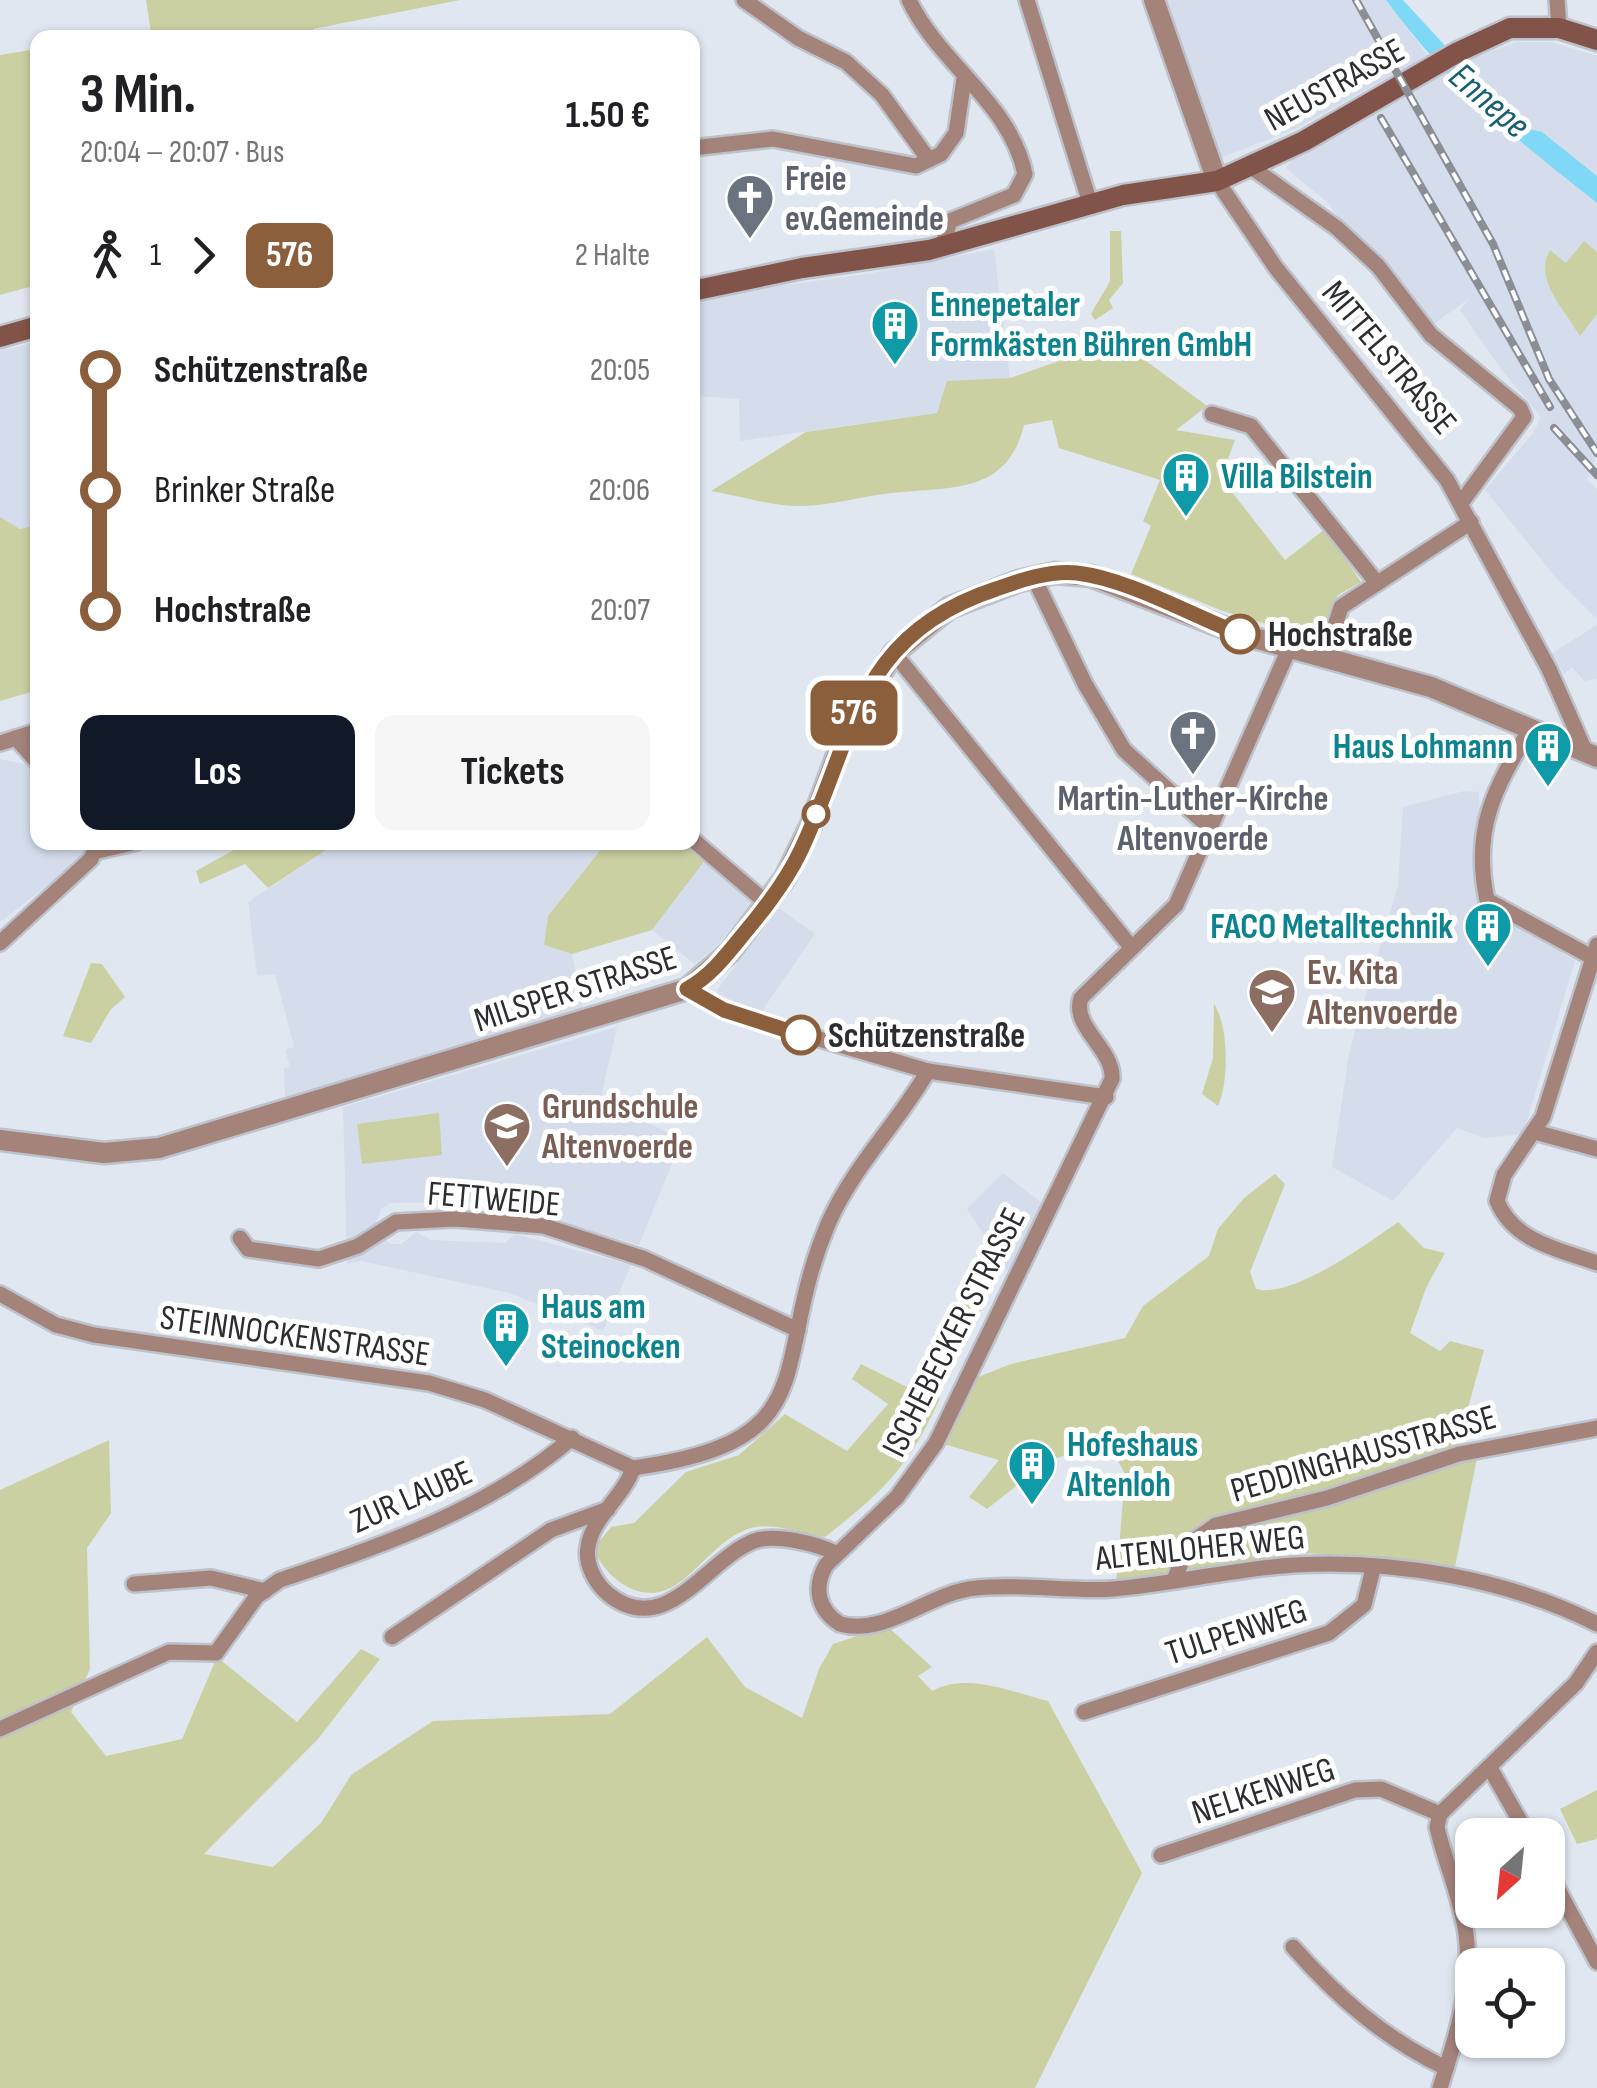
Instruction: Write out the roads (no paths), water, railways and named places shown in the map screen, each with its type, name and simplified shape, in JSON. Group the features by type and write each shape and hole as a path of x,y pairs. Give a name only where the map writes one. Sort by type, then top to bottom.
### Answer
{"main road":[{"name":"NEUSTRASSE","path":"700,290 942,246 1090,203 1217,181 1251,168 1458,52 1510,28 1560,28 1597,40"},
{"path":"0,337 30,328"}],"street":[{"path":"744,0 798,38 846,62 882,94 929,160"},
{"path":"909,0 964,79 988,99 1009,127 1026,174 1014,195 950,221 942,246"},
{"path":"1027,0 1090,203"},
{"name":"MITTELSTRASSE","path":"1154,0 1217,181 1248,232 1412,432 1462,503 1592,755"},
{"path":"1557,0 1560,28"},
{"path":"700,147 773,139 902,166 929,160 941,154 956,133 964,79"},
{"path":"1251,168 1337,228 1378,266 1431,336 1520,408 1524,418 1462,503"},
{"path":"1212,414 1251,426 1377,583"},
{"path":"1325,658 1342,608 1471,522"},
{"name":"MILSPER STRASSE","path":"0,1140 104,1153 159,1148 687,989 716,967 768,904 802,849 855,712 894,653 949,608 1034,578 1056,573 1091,576 1290,649 1431,687 1592,755"},
{"path":"1034,578 1085,684 1124,750 1210,828"},
{"path":"687,989 724,1010 928,1071 1106,1097 1113,1068 1078,1006 1087,990 1176,906 1290,649"},
{"path":"894,653 1131,947"},
{"path":"1529,731 1502,776 1482,824 1488,900 1595,954 1535,1132 1498,1189 1503,1216 1522,1235 1597,1264"},
{"path":"8,740 30,756"},
{"path":"700,846 768,904"},
{"path":"0,943 95,850"},
{"path":"836,1553 778,1539 756,1540 674,1600 638,1607 610,1595 587,1560 593,1529 624,1493 634,1468 724,1450 751,1432 776,1406 792,1367 807,1280 830,1220 928,1071"},
{"name":"ISCHEBECKER STRASSE","path":"840,1624 823,1608 818,1591 820,1575 836,1553 897,1497 936,1443 1106,1097"},
{"path":"1535,1132 1597,1148"},
{"name":"FETTWEIDE","path":"240,1238 248,1249 319,1259 358,1246 396,1222 455,1219 544,1226 645,1259 798,1330"},
{"name":"STEINNOCKENSTRASSE","path":"0,1294 42,1318 94,1335 429,1383 485,1400 634,1468"},
{"name":"PEDDINGHAUSSTRASSE","path":"1174,1580 1190,1544 1216,1525 1328,1498 1492,1446 1597,1428"},
{"name":"ZUR LAUBE","path":"0,1729 170,1652 216,1653 265,1590 280,1580 453,1515 543,1463 572,1438"},
{"path":"392,1637 551,1530 611,1508"},
{"name":"ALTENLOHER WEG","path":"840,1624 874,1625 942,1595 978,1588 1114,1588 1294,1565 1462,1579 1569,1610 1597,1624"},
{"name":"TULPENWEG","path":"1084,1712 1329,1633 1364,1604 1373,1569"},
{"path":"134,1584 211,1578 265,1590"},
{"path":"1440,2088 1464,2010 1468,1964 1465,1931 1437,1827 1440,1814 1576,1684 1597,1652"},
{"path":"1490,1768 1518,1818"},
{"name":"NELKENWEG","path":"1161,1855 1355,1790 1381,1789 1440,1814"},
{"path":"1565,1903 1597,1962"},
{"path":"1293,1947 1333,1992 1375,2026 1409,2050 1446,2068"}],"water":[{"name":"Ennepe","path":"1386,0 1403,0 1509,115 1524,128 1542,132 1597,176 1597,203 1459,85"}],"railway":[{"path":"1356,0 1493,244 1549,379 1597,453"},
{"path":"1381,118 1550,407"},
{"path":"1554,428 1597,475"}],"place":[{"name":"Freie ev.Gemeinde","path":"750,240"},
{"name":"Ennepetaler Formkästen Bühren GmbH","path":"895,366"},
{"name":"Villa Bilstein","path":"1186,518"},
{"name":"Hochstraße","path":"1240,634"},
{"name":"Martin-Luther-Kirche Altenvoerde","path":"1193,776"},
{"name":"Haus Lohmann","path":"1548,788"},
{"name":"FACO Metalltechnik","path":"1488,968"},
{"name":"Ev. Kita Altenvoerde","path":"1272,1034"},
{"name":"Schützenstraße","path":"801,1035"},
{"name":"Grundschule Altenvoerde","path":"507,1168"},
{"name":"Haus am Steinocken","path":"506,1368"},
{"name":"Hofeshaus Altenloh","path":"1032,1506"}]}
